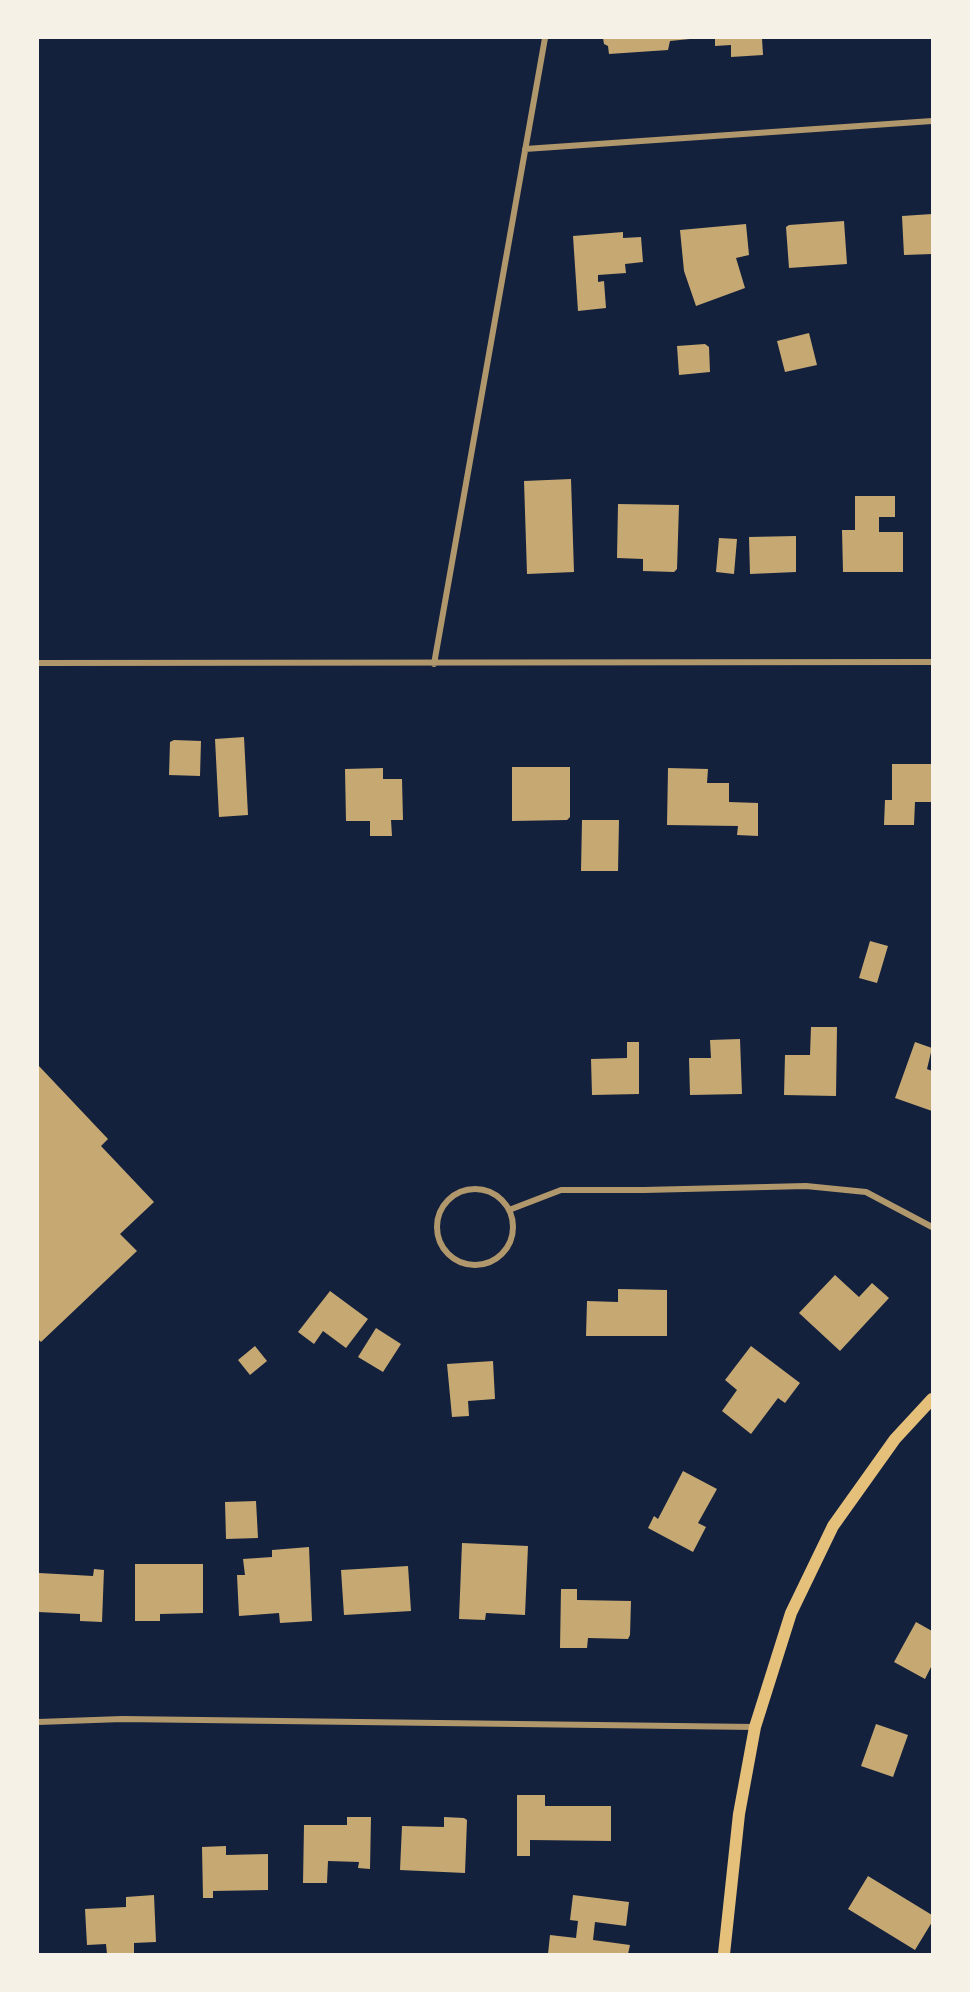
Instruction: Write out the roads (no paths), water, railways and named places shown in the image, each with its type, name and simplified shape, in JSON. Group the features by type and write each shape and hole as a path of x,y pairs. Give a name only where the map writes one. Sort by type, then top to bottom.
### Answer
{"main road":[{"path":"724,1954 738,1814 755,1727 791,1613 833,1526 896,1438 933,1399"}],"street":[{"path":"434,664 545,38"},
{"path":"525,149 933,121"},
{"path":"38,663 933,662"},
{"path":"509,1210 561,1190 806,1186 866,1192 933,1227"},
{"path":"480,1189 502,1200 509,1210 512,1235 507,1247 493,1260 475,1265 462,1263 442,1248 437,1223 443,1206 456,1194 480,1189"},
{"path":"38,1722 122,1719 755,1727"}]}
